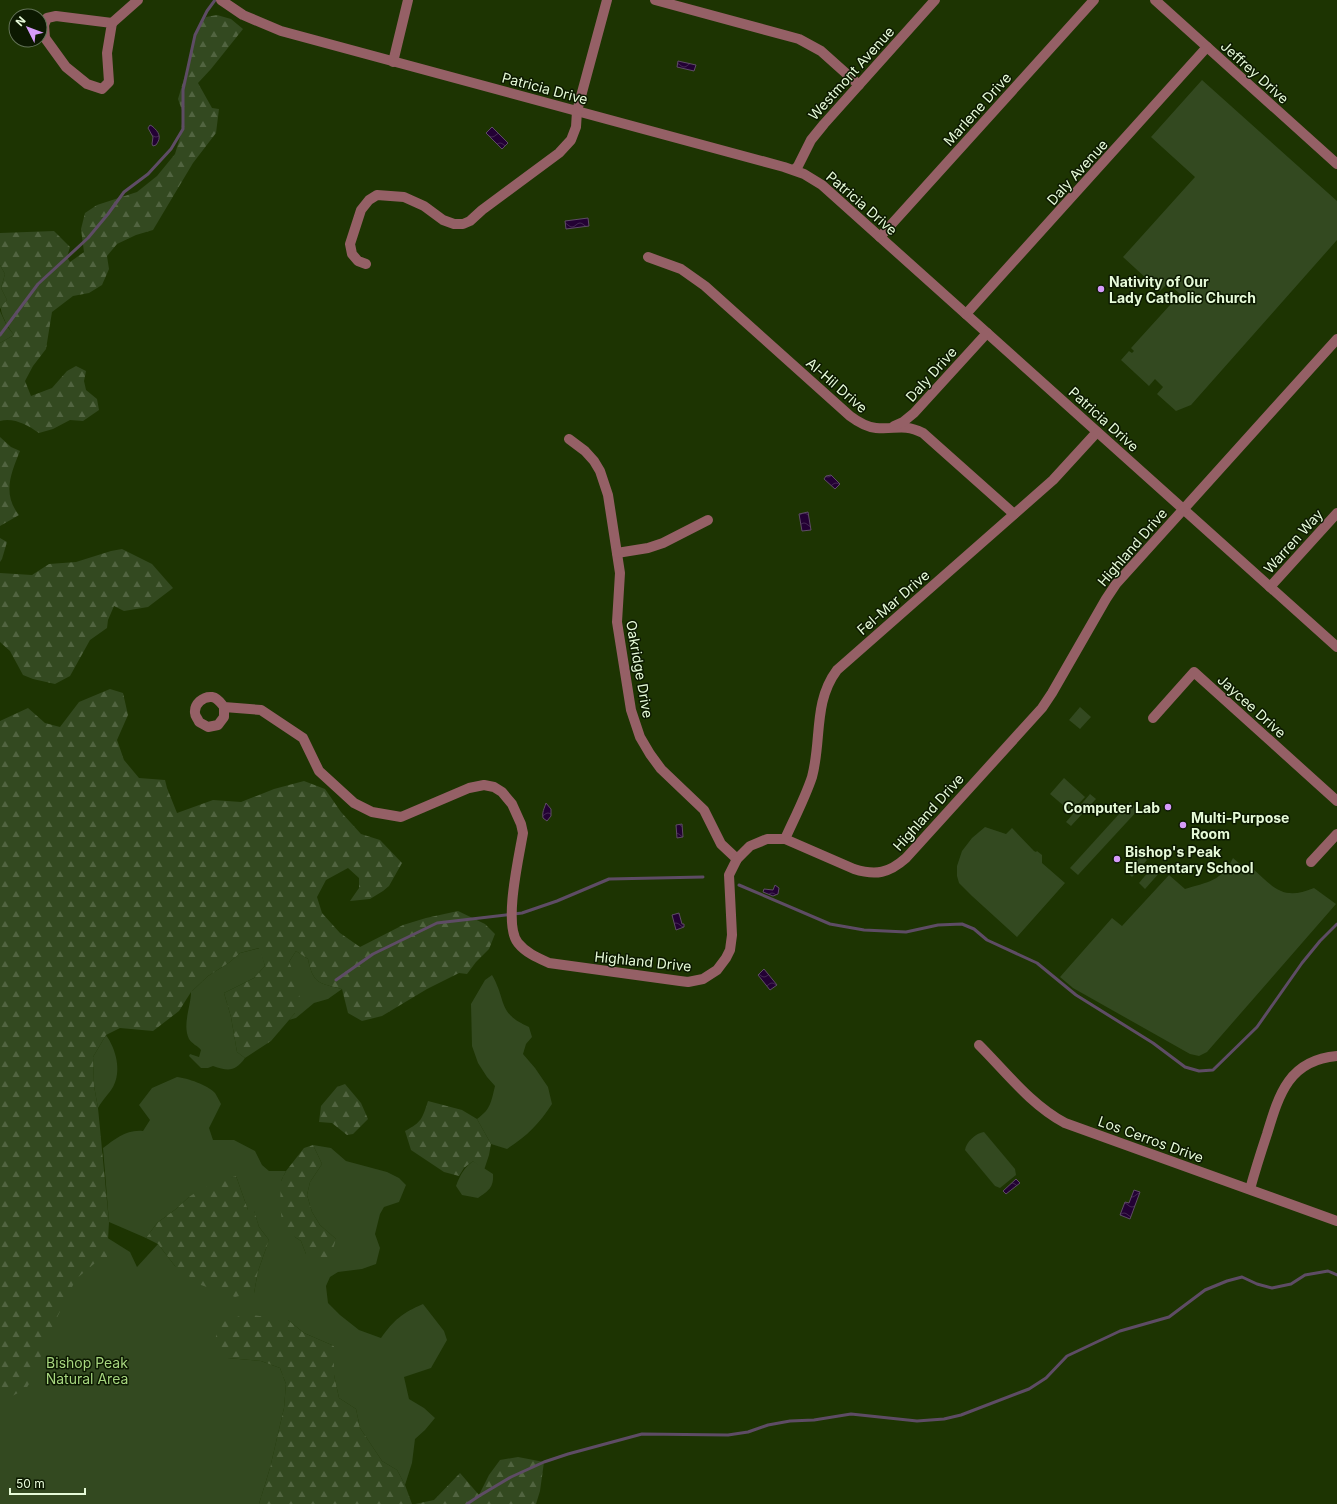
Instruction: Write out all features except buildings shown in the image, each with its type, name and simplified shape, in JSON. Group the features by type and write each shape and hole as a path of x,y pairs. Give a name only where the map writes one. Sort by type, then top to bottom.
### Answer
{"street":[{"path":"112,23 56,16 47,18 44,25 45,38 66,67 87,84 102,90 109,82 107,53 112,23 138,0"},
{"name":"Patricia Drive","path":"221,0 243,15 281,31 794,170 822,185 1337,647"},
{"path":"392,62 408,0"},
{"path":"366,264 358,261 352,254 350,244 361,210 369,200 377,195 404,197 424,206 443,220 454,224 463,224 470,221 559,153 572,140 576,127 577,111 607,0"},
{"path":"655,0 799,39 821,51 859,85"},
{"name":"Westmont Avenue","path":"794,170 798,166 811,140 936,0"},
{"name":"Marlene Drive","path":"880,237 1094,0"},
{"name":"Jeffrey Drive","path":"1155,0 1337,164"},
{"name":"Daly Avenue","path":"966,314 1207,47"},
{"name":"Al-Hil Drive","path":"648,257 681,269 705,286 850,416 862,424 876,428 907,427 923,433 1014,514"},
{"name":"Daly Drive","path":"890,427 903,422 914,413 987,333"},
{"name":"Highland Drive","path":"224,707 261,710 303,738 319,771 354,803 372,812 401,817 470,788 484,785 494,787 502,792 512,804 521,824 523,833 512,906 513,932 518,943 534,956 549,964 688,982 703,979 722,964 730,950 732,935 729,875 737,859 743,852 758,842 771,839 785,839 865,873 887,871 898,865 1042,708 1116,584 1337,339"},
{"name":"Fel-Mar Drive","path":"785,839 812,776 816,756 823,697 831,678 844,663 1053,480 1097,432"},
{"name":"Oakridge Drive","path":"569,439 585,451 600,471 608,495 620,573 617,622 631,710 640,737 661,769 704,810 721,844 737,859"},
{"name":"Warren Way","path":"1270,587 1337,513"},
{"path":"617,553 648,548 663,543 708,520"},
{"name":"Jaycee Drive","path":"1153,718 1194,672 1337,801"},
{"path":"1312,862 1337,834"},
{"name":"Los Cerros Drive","path":"979,1045 1032,1099 1056,1118 1105,1138 1337,1221"},
{"path":"1250,1190 1276,1104 1284,1087 1290,1079 1304,1067 1321,1058 1337,1056"}],"green space":[{"path":"217,15 231,19 243,29 198,83 212,108 219,109 216,133 193,163 153,230 136,235 117,244 107,256 109,269 102,285 89,293 73,296 52,312 46,349 33,366 25,381 31,396 52,388 67,371 76,366 86,371 84,381 86,390 97,399 99,410 83,421 70,420 53,429 39,433 30,427 15,421 0,421 0,343 14,335 1,311 1,307 7,300 1,288 5,274 0,265 0,233 54,231 70,247 67,257 70,262 84,252 81,229 85,213 97,205 137,192 157,176 175,154 181,134 183,113 178,99 195,35 206,17"},
{"path":"1202,80 1337,201 1337,240 1191,405 1176,411 1157,394 1163,387 1155,379 1149,386 1121,360 1129,351 1132,353 1134,351 1131,348 1180,294 1168,283 1160,291 1123,257 1195,177 1151,137"},
{"path":"0,265 5,274 1,288 7,300 0,309"},
{"path":"0,311 7,326 14,335 0,343"},
{"path":"0,437 11,447 20,451 11,475 9,491 14,507 19,515 0,526"},
{"path":"0,538 7,542 0,562"},
{"path":"122,549 152,564 173,588 148,607 124,611 114,606 108,620 107,628 90,640 70,676 55,684 23,675 10,651 0,642 0,573 32,575 49,564 76,562"},
{"path":"110,689 123,693 128,715 117,740 124,760 139,778 165,780 177,813 213,800 241,802 274,789 304,781 325,789 341,812 361,834 380,840 402,863 389,886 370,899 350,901 359,888 359,878 348,868 326,880 317,897 322,913 340,933 360,947 403,925 458,911 485,924 495,934 489,949 467,974 459,973 427,989 382,1016 362,1021 348,1013 342,989 318,981 312,973 308,959 296,951 289,962 294,973 301,1003 295,1013 271,1041 245,1058 237,1052 231,1017 224,993 254,978 265,966 259,948 240,953 230,962 208,976 191,992 179,1011 153,1031 120,1028 106,1035 93,1057 94,1086 98,1108 109,1222 107,1257 95,1263 76,1279 43,1346 38,1369 26,1389 10,1397 0,1385 0,721 28,708 45,723 60,727 79,702"},
{"path":"1080,707 1091,717 1080,729 1069,720"},
{"path":"1064,778 1085,797 1071,812 1050,794"},
{"path":"1090,794 1096,799 1071,826 1066,822"},
{"path":"1130,802 1138,810 1078,875 1070,868"},
{"path":"985,827 1006,834 1012,828 1034,851 1037,851 1042,855 1042,863 1065,883 1017,937 959,883 957,866 962,851 972,838"},
{"path":"1142,855 1147,860 1132,877 1127,872"},
{"path":"1233,858 1248,871 1252,868 1273,887 1287,893 1303,892 1314,888 1336,904 1207,1052 1199,1056 1190,1054 1073,988 1060,977 1112,918 1122,926 1169,875 1185,889 1214,880 1224,872"},
{"path":"1154,865 1161,871 1145,889 1139,883"},
{"path":"260,948 265,966 254,978 224,993 231,1017 237,1052 245,1058 238,1066 231,1069 223,1069 213,1066 201,1068 189,1056 190,1054 199,1057 201,1050 190,1041 187,1034 186,1028 191,992 208,976 230,962 240,953"},
{"path":"296,951 308,959 312,973 318,981 342,989 328,999 314,1003 296,1018 289,1020 295,1013 289,962"},
{"path":"492,975 507,1011 512,1017 529,1027 532,1037 526,1044 523,1054 548,1087 552,1104 532,1129 507,1149 491,1144 477,1119 488,1108 495,1086 478,1063 472,1046 471,1004 485,980"},
{"path":"106,1035 113,1047 117,1060 117,1074 113,1087 98,1108 94,1086 93,1057"},
{"name":"Bishop Peak Natural Area","path":"177,1077 192,1080 215,1093 221,1104 209,1128 213,1140 234,1140 255,1151 262,1165 269,1171 286,1171 281,1181 295,1237 301,1241 306,1254 336,1239 320,1225 312,1212 307,1195 310,1182 322,1164 313,1145 331,1148 346,1161 387,1172 399,1178 406,1185 399,1202 384,1207 380,1214 375,1234 380,1248 376,1264 362,1269 338,1272 330,1277 326,1286 328,1303 359,1330 381,1338 390,1326 399,1318 423,1304 444,1331 447,1340 431,1368 404,1377 409,1399 424,1408 435,1418 415,1439 412,1463 405,1485 397,1470 382,1461 360,1428 356,1409 339,1398 334,1375 334,1346 304,1333 288,1320 228,1358 261,1361 280,1368 286,1384 284,1408 270,1468 259,1504 0,1504 0,1167 63,1210 130,1252 137,1267 158,1244 175,1266 254,1293 258,1271 269,1240 259,1227 254,1211 248,1210 236,1176 190,1196 157,1223 146,1238 109,1222 103,1148 126,1133 143,1131 150,1120 139,1105 152,1088"},
{"path":"345,1084 361,1103 368,1119 353,1134 347,1135 332,1123 319,1122 321,1106 337,1087"},
{"path":"428,1101 462,1110 477,1119 491,1144 484,1170 473,1161 464,1168 459,1176 444,1172 411,1150 405,1131 421,1119"},
{"path":"984,1132 1015,1169 1016,1175 1000,1188 995,1186 965,1150 967,1144 972,1138"},
{"path":"313,1145 322,1164 310,1182 307,1195 312,1212 320,1225 336,1239 331,1256 317,1262 306,1254 301,1241 295,1237 282,1222 280,1205 281,1181 286,1171 304,1148"},
{"path":"473,1161 493,1174 490,1189 478,1198 462,1195 456,1186 459,1178 467,1166"},
{"path":"236,1176 248,1210 254,1210 259,1227 269,1240 258,1271 254,1293 235,1297 201,1285 175,1266 158,1244 146,1238 157,1223 190,1196 213,1183"},
{"path":"246,1314 288,1320 304,1333 334,1346 334,1375 339,1398 356,1409 360,1428 382,1461 397,1470 405,1485 412,1504 259,1504 270,1468 284,1408 286,1384 280,1368 261,1361 228,1358 214,1345 219,1323"},
{"path":"518,1457 544,1462 540,1491 536,1504 415,1504 434,1500 460,1473 479,1495 489,1475 500,1460"}],"water":[{"path":"678,61 696,65 694,71 677,67"},
{"path":"150,125 159,135 158,142 153,146 153,137 148,128"},
{"path":"492,127 508,143 502,149 486,133"},
{"path":"588,218 589,226 566,229 565,221"},
{"path":"831,475 840,484 835,489 824,479 826,476"},
{"path":"808,512 811,530 802,531 799,514"},
{"path":"546,803 551,809 551,816 547,821 543,818 543,810"},
{"path":"682,824 683,837 677,838 676,825"},
{"path":"775,885 779,888 778,894 773,896 763,892 764,889 773,890"},
{"path":"679,913 684,927 676,930 672,915"},
{"path":"764,969 777,985 770,990 758,975"},
{"path":"1016,1179 1020,1183 1006,1194 1003,1191"},
{"path":"1134,1190 1140,1192 1130,1219 1120,1215 1125,1202 1129,1203"}],"waterway":[{"path":"0,335 38,284 88,238 124,192 148,174 171,149 183,129 183,90 195,35 207,11 215,0"},
{"path":"336,980 373,954 437,923 522,913 557,901 609,879 703,877"},
{"path":"739,885 830,924 864,930 906,932 938,925 962,924 974,929 987,940 1037,963 1076,995 1153,1043 1185,1067 1199,1071 1213,1070 1257,1027 1302,963 1320,941 1337,924"},
{"path":"467,1504 511,1477 544,1462 642,1434 728,1435 748,1432 768,1425 790,1421 814,1420 851,1414 917,1421 944,1419 961,1415 1029,1389 1046,1378 1067,1356 1120,1331 1169,1317 1205,1290 1227,1281 1242,1277 1257,1284 1272,1288 1291,1284 1305,1275 1328,1271 1337,1275"}],"place":[{"name":"Nativity of Our Lady Catholic Church","path":"1101,289"},
{"name":"Computer Lab","path":"1168,807"},
{"name":"Multi-Purpose Room","path":"1183,825"},
{"name":"Bishop's Peak Elementary School","path":"1117,859"}]}
